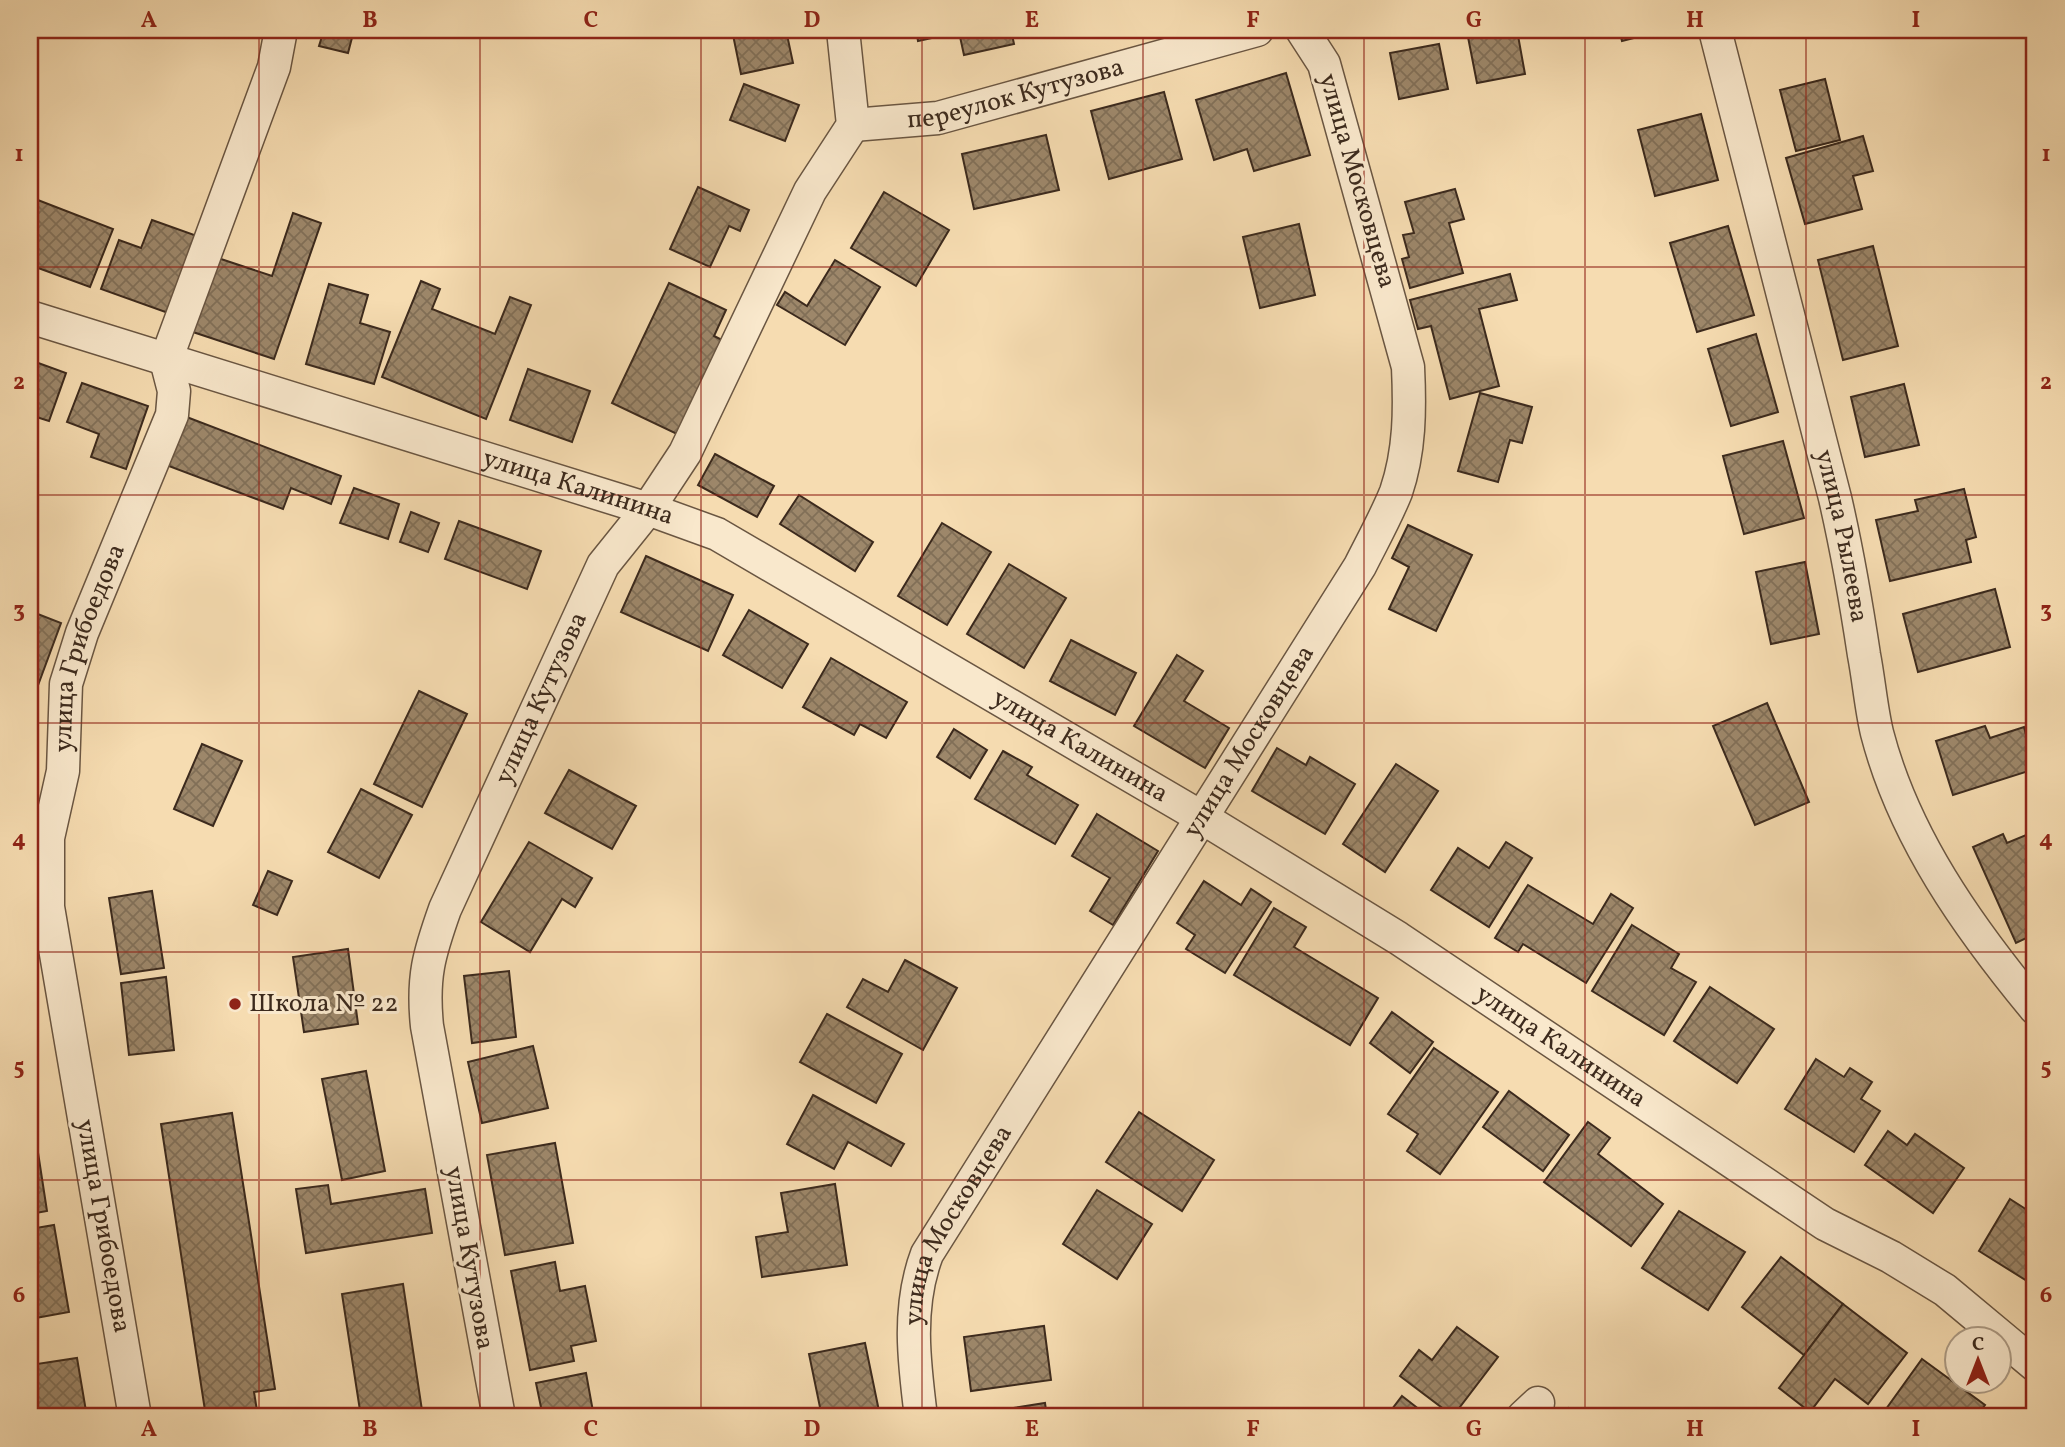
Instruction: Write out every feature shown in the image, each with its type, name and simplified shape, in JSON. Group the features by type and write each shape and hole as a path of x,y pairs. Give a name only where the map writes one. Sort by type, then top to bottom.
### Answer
{"street":[{"path":"166,360 274,67 281,30"},
{"path":"843,30 853,125"},
{"name":"переулок Кутузова","path":"853,125 939,118 1257,30"},
{"name":"улица Московцева","path":"921,1417 913,1320 917,1280 927,1254 1360,566 1395,492 1407,449 1408,367 1324,64 1302,30"},
{"name":"улица Рылеева","path":"1715,30 1848,551 1877,732 1891,778 1931,864 1983,944 2035,1008"},
{"name":"улица Кутузова","path":"499,1417 427,1026 423,989 429,954 445,909 603,565 648,509 685,453 810,191 853,125"},
{"name":"улица Калинина","path":"30,317 648,509 717,534 1201,817 1398,938 1825,1224 1891,1257 1945,1290 2035,1366"},
{"name":"улица Грибоедова","path":"135,1417 48,906 48,838 63,771 66,684 82,633 173,415 174,391 166,360"}],"building":[{"path":"324,30 354,30 348,53 319,46"},
{"path":"732,30 786,30 793,63 741,74"},
{"path":"916,30 1011,30 1014,44 964,55 959,32 918,41"},
{"path":"1517,30 1525,74 1477,83 1468,37"},
{"path":"1619,30 1665,30 1622,41"},
{"path":"1439,44 1448,89 1399,99 1390,53"},
{"path":"1286,73 1310,155 1254,171 1247,149 1214,160 1196,100"},
{"path":"1825,79 1840,140 1796,151 1780,90"},
{"path":"744,84 799,105 785,141 730,120"},
{"path":"1164,92 1182,159 1109,179 1091,111"},
{"path":"1701,114 1718,180 1655,196 1638,130"},
{"path":"1046,135 1059,190 974,209 962,154"},
{"path":"1863,136 1873,171 1853,176 1862,209 1805,224 1786,158"},
{"path":"698,187 749,210 740,231 729,226 710,267 670,249"},
{"path":"1455,189 1464,219 1449,223 1463,273 1410,288 1402,259 1409,257 1403,235 1414,233 1405,202"},
{"path":"884,192 949,230 916,286 851,248"},
{"path":"30,197 113,229 90,287 30,265"},
{"path":"293,213 321,223 274,359 187,330 212,256 272,276"},
{"path":"152,220 200,237 171,314 101,289 119,240 141,248"},
{"path":"1299,224 1315,295 1260,308 1243,237"},
{"path":"1728,226 1754,315 1697,332 1670,243"},
{"path":"1873,246 1898,346 1843,360 1818,260"},
{"path":"835,260 880,287 845,345 777,305 785,292 807,306"},
{"path":"1510,274 1517,300 1479,309 1499,386 1450,399 1431,326 1418,329 1410,300"},
{"path":"421,281 440,289 432,309 495,334 510,297 531,305 486,419 382,377"},
{"path":"669,283 726,310 714,336 724,341 679,435 612,403"},
{"path":"329,284 368,295 360,323 390,332 374,384 306,364"},
{"path":"1756,334 1778,412 1731,426 1708,349"},
{"path":"30,360 66,373 49,421 30,415"},
{"path":"528,369 590,391 572,442 510,420"},
{"path":"82,383 148,406 126,469 91,457 99,434 67,422"},
{"path":"1904,384 1919,445 1865,457 1851,397"},
{"path":"1480,393 1532,407 1522,443 1510,440 1498,482 1458,471"},
{"path":"184,416 341,476 331,504 291,488 283,509 166,465"},
{"path":"1783,441 1804,518 1744,534 1723,456"},
{"path":"715,454 774,486 757,517 698,485"},
{"path":"354,488 399,504 388,539 340,523"},
{"path":"1964,489 1976,537 1966,540 1971,562 1890,581 1876,520 1918,511 1915,500"},
{"path":"799,495 873,542 855,571 780,524"},
{"path":"411,512 439,523 428,552 400,542"},
{"path":"459,521 541,551 527,589 445,559"},
{"path":"942,523 991,552 947,625 898,596"},
{"path":"1408,525 1472,555 1436,631 1389,609 1409,567 1392,558"},
{"path":"646,556 733,595 708,651 621,612"},
{"path":"1805,562 1819,634 1771,644 1756,572"},
{"path":"1009,564 1066,598 1024,668 967,634"},
{"path":"1995,589 2010,647 1918,672 1903,614"},
{"path":"749,610 808,644 782,688 723,655"},
{"path":"30,611 61,623 30,707"},
{"path":"1071,640 1136,673 1115,715 1050,681"},
{"path":"1177,655 1203,671 1184,701 1229,728 1205,768 1134,726"},
{"path":"831,658 907,702 886,738 860,724 854,735 803,707"},
{"path":"419,691 467,714 422,807 374,784"},
{"path":"1767,703 1809,802 1755,825 1713,726"},
{"path":"1985,726 1990,738 2024,727 2035,769 1953,795 1936,741"},
{"path":"954,729 987,750 970,778 937,757"},
{"path":"202,744 242,761 213,826 174,809"},
{"path":"1277,748 1306,765 1310,757 1355,784 1325,834 1252,791"},
{"path":"1003,751 1032,767 1027,775 1078,805 1055,844 975,799"},
{"path":"1396,764 1438,791 1385,872 1343,844"},
{"path":"569,770 636,806 612,849 545,813"},
{"path":"361,789 412,815 379,878 328,852"},
{"path":"1097,814 1158,851 1113,925 1090,911 1110,878 1072,856"},
{"path":"2031,833 2035,842 2035,934 2016,943 1973,847 2003,834 2007,843"},
{"path":"529,842 592,878 575,907 562,899 530,952 481,922"},
{"path":"1506,842 1532,858 1489,927 1431,890 1458,848 1489,868"},
{"path":"268,871 292,881 277,915 253,905"},
{"path":"1204,881 1241,905 1251,889 1271,902 1225,973 1186,949 1195,935 1177,923"},
{"path":"1528,885 1593,924 1611,894 1633,908 1586,983 1523,944 1518,952 1495,938"},
{"path":"152,891 164,968 121,974 109,898"},
{"path":"1274,908 1306,927 1294,947 1378,998 1350,1045 1234,975"},
{"path":"1632,925 1679,954 1671,968 1696,982 1664,1035 1592,991"},
{"path":"348,949 358,1024 304,1032 293,957"},
{"path":"905,960 957,988 923,1050 847,1007 863,979 888,992"},
{"path":"509,971 516,1037 472,1043 464,976"},
{"path":"166,977 174,1050 129,1055 121,983"},
{"path":"1710,987 1774,1029 1737,1083 1674,1041"},
{"path":"1392,1012 1433,1042 1410,1073 1370,1043"},
{"path":"827,1014 902,1054 876,1103 800,1062"},
{"path":"533,1046 548,1108 482,1123 468,1062"},
{"path":"1434,1048 1498,1092 1440,1174 1407,1151 1418,1134 1388,1114"},
{"path":"1816,1059 1844,1077 1850,1068 1872,1082 1861,1099 1880,1111 1854,1152 1785,1109"},
{"path":"366,1071 385,1171 342,1180 322,1079"},
{"path":"1509,1091 1569,1135 1543,1171 1483,1127"},
{"path":"813,1095 904,1144 891,1166 848,1142 834,1169 787,1144"},
{"path":"1139,1112 1214,1160 1182,1211 1106,1162"},
{"path":"232,1113 275,1389 254,1392 258,1417 206,1417 161,1124"},
{"path":"33,1120 47,1211 30,1214 30,1121"},
{"path":"1588,1122 1610,1138 1598,1154 1663,1204 1631,1246 1544,1182"},
{"path":"1888,1131 1907,1145 1915,1134 1964,1168 1933,1213 1865,1165"},
{"path":"555,1143 573,1243 505,1255 487,1155"},
{"path":"835,1184 847,1265 762,1277 756,1237 788,1232 781,1193"},
{"path":"328,1185 331,1204 425,1189 432,1233 306,1253 296,1189"},
{"path":"1097,1190 1152,1224 1117,1279 1063,1244"},
{"path":"2010,1199 2035,1215 2035,1286 1979,1251"},
{"path":"1679,1211 1745,1252 1708,1310 1642,1268"},
{"path":"54,1225 69,1312 30,1319 30,1229"},
{"path":"1781,1257 1843,1304 1804,1355 1742,1307"},
{"path":"555,1262 560,1291 585,1286 596,1341 571,1346 574,1361 530,1370 511,1271"},
{"path":"403,1284 423,1417 361,1417 342,1294"},
{"path":"1843,1304 1907,1353 1868,1404 1835,1379 1810,1412 1779,1388"},
{"path":"1044,1326 1051,1380 971,1391 964,1337"},
{"path":"1457,1327 1498,1357 1453,1416 1400,1376 1419,1350 1432,1360"},
{"path":"865,1343 879,1411 849,1417 822,1417 809,1354"},
{"path":"77,1358 87,1417 30,1417 30,1365"},
{"path":"1922,1359 1942,1374 1942,1394 1970,1394 1985,1405 1976,1417 1936,1417 1924,1409 1918,1417 1881,1416"},
{"path":"586,1373 594,1417 543,1417 536,1383"},
{"path":"1402,1396 1429,1417 1386,1417"},
{"path":"1045,1403 1047,1417 976,1417 975,1414"},
{"path":"1569,1408 1584,1417 1563,1417"}],"place":[{"name":"Школа № 22","path":"235,1004"}]}
